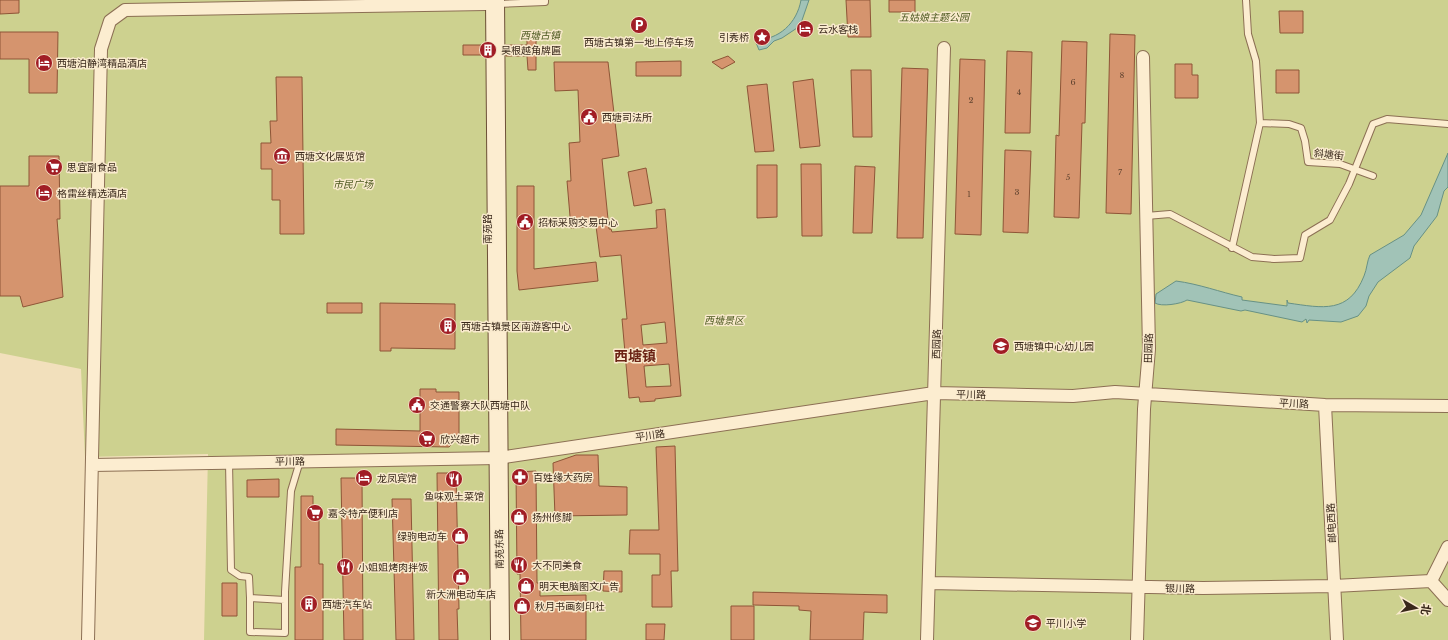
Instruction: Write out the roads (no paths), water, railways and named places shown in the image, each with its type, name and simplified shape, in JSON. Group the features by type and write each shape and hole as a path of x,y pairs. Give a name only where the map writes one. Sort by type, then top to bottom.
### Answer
{"main road":[{"name":"南苑路","path":"490,2 493,458"},
{"name":"南苑东路","path":"489,640 493,458"},
{"name":"南苑东路","path":"493,458 500,640"}],"street":[{"path":"88,640 101,49 110,22 125,10 490,2"},
{"name":"西园路","path":"927,640 944,48"},
{"name":"田园路","path":"1137,640 1140,514 1149,349 1143,56"},
{"name":"平川路","path":"92,464 493,458 934,393 1073,396 1115,392 1325,405 1448,406"},
{"name":"邮电西路","path":"1325,405 1337,640"},
{"path":"1448,547 1431,581 1448,600"},
{"name":"银川路","path":"929,583 1202,588 1334,586 1431,581"}],"lane":[{"path":"490,2 545,2 545,0"},
{"path":"1232,248 1260,123 1256,61 1248,34 1246,0"},
{"path":"1146,216 1170,214 1232,248 1252,257 1274,259 1300,258 1306,235 1330,220 1355,169 1373,124 1387,119 1448,124"},
{"name":"斜塘街","path":"1260,123 1289,124 1301,128 1306,141 1308,162 1340,164 1373,176"},
{"path":"229,462 231,570 240,576 249,577 250,632 284,633 291,491 300,461"},
{"path":"250,598 285,600"}],"water":[{"path":"801,0 809,0 800,26 782,38 774,41 767,48 759,50 755,40 772,37 786,29 796,16"},
{"path":"1448,153 1448,187 1444,191 1437,216 1414,246 1410,258 1378,282 1369,296 1366,306 1358,316 1341,322 1309,320 1307,323 1306,319 1302,322 1187,300 1180,303 1162,305 1155,303 1156,294 1176,281 1242,297 1242,300 1287,306 1287,300 1288,303 1323,307 1343,303 1351,297 1358,288 1365,273 1370,255 1404,235 1421,215"}],"place":[{"name":"西塘古镇第一地上停车场","path":"639,25"},
{"name":"云水客栈","path":"805,29"},
{"name":"引秀桥","path":"762,37"},
{"name":"吴根越角牌匾","path":"488,50"},
{"name":"西塘泊静湾精品酒店","path":"44,63"},
{"name":"西塘司法所","path":"589,117"},
{"name":"西塘文化展览馆","path":"282,156"},
{"name":"思宜副食品","path":"54,167"},
{"name":"格雷丝精选酒店","path":"44,193"},
{"name":"招标采购交易中心","path":"525,222"},
{"name":"西塘古镇景区南游客中心","path":"448,326"},
{"name":"西塘镇中心幼儿园","path":"1001,346"},
{"name":"交通警察大队西塘中队","path":"417,405"},
{"name":"欣兴超市","path":"427,439"},
{"name":"百姓缘大药房","path":"520,477"},
{"name":"龙凤宾馆","path":"364,478"},
{"name":"鱼味观土菜馆","path":"454,479"},
{"name":"嘉令特产便利店","path":"315,513"},
{"name":"扬州修脚","path":"519,517"},
{"name":"绿驹电动车","path":"460,536"},
{"name":"大不同美食","path":"519,565"},
{"name":"小姐姐烤肉拌饭","path":"345,567"},
{"name":"新大洲电动车店","path":"461,577"},
{"name":"明天电脑图文广告","path":"526,586"},
{"name":"西塘汽车站","path":"309,604"},
{"name":"秋月书画刻印社","path":"522,606"},
{"name":"平川小学","path":"1033,623"}],"district":[{"name":"西塘镇","path":"635,356"}],"park label":[{"name":"五姑娘主题公园","path":"934,17"},
{"name":"西塘古镇","path":"540,35"},
{"name":"市民广场","path":"353,184"},
{"name":"西塘景区","path":"724,320"}]}
